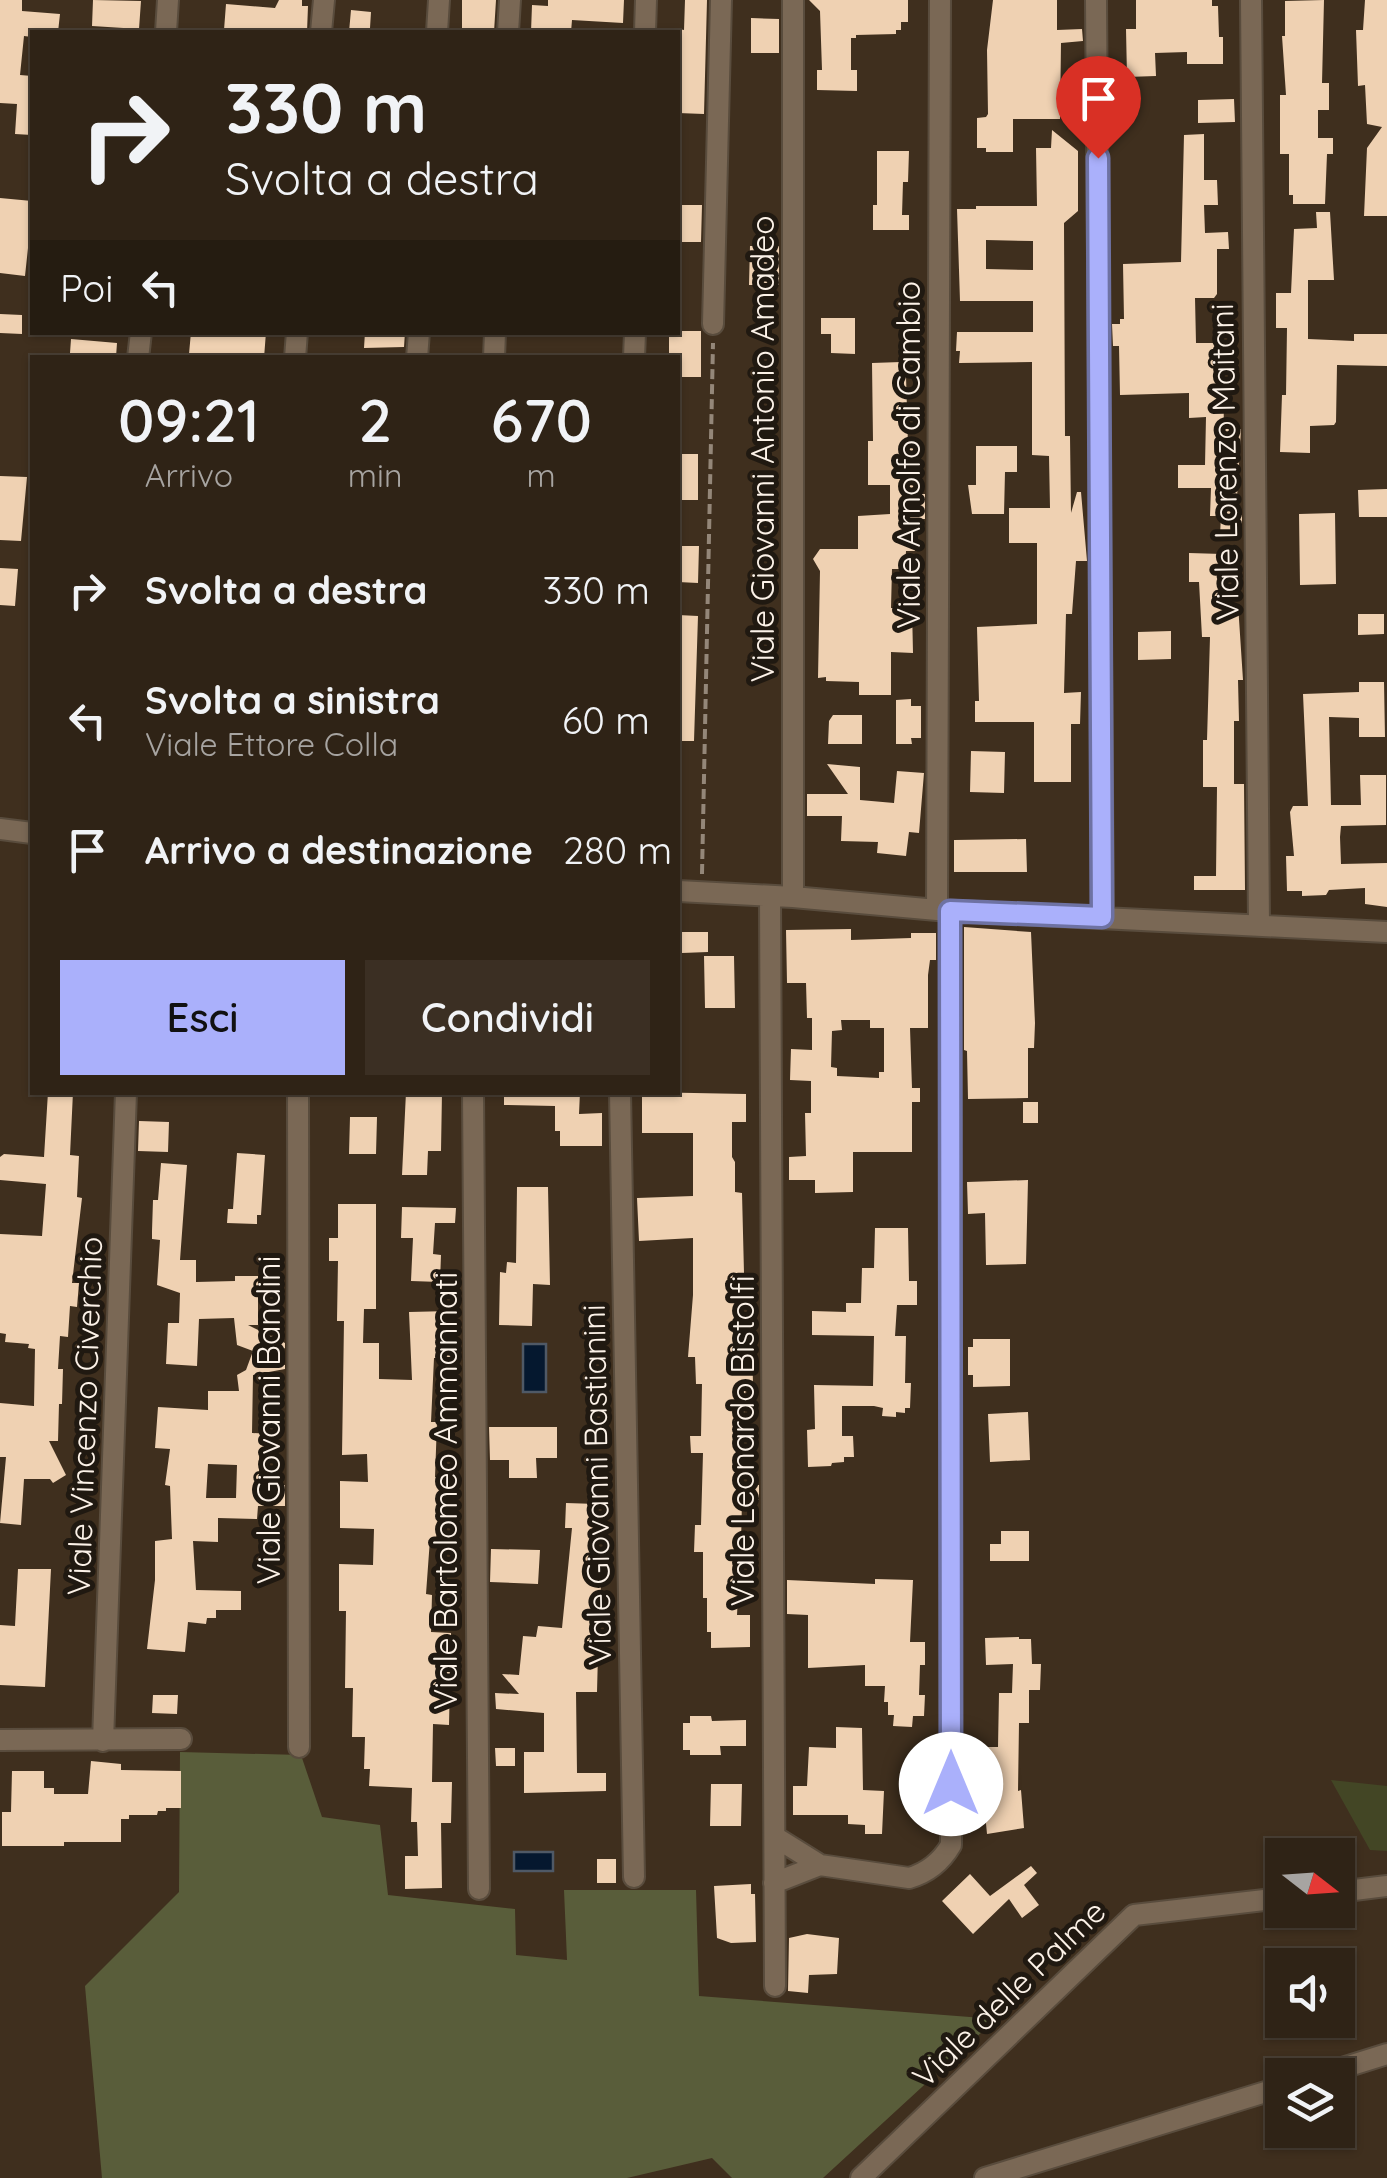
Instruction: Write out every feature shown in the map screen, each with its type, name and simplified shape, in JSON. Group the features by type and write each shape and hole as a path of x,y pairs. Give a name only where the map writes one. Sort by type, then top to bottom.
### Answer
{"street":[{"path":"166,30 168,0"},
{"path":"321,30 324,0"},
{"path":"437,30 439,0"},
{"path":"508,30 510,0"},
{"path":"645,30 646,0"},
{"path":"713,324 721,0"},
{"name":"Viale Giovanni Antonio Amadeo","path":"792,0 793,897"},
{"name":"Viale Arnolfo di Cambio","path":"820,1866 909,1878 922,1874 943,1858 950,1845 940,0"},
{"path":"1096,0 1102,917"},
{"name":"Viale Lorenzo Maitani","path":"1251,0 1259,924"},
{"path":"0,829 30,833"},
{"path":"680,892 793,897 944,911 1387,932"},
{"name":"Viale Leonardo Bistolfi","path":"770,896 776,1986"},
{"name":"Viale Vincenzo Civerchio","path":"103,1741 126,1095"},
{"name":"Viale Giovanni Bandini","path":"298,1095 299,1746"},
{"name":"Viale Bartolomeo Ammannati","path":"473,1095 479,1889"},
{"name":"Viale Giovanni Bastianini","path":"620,1095 634,1876"},
{"path":"0,1740 181,1739"},
{"path":"775,1837 820,1866"},
{"path":"774,1883 820,1866"},
{"path":"1355,1890 1387,1886"},
{"name":"Viale delle Palme","path":"861,2178 1134,1916 1265,1900"},
{"path":"1355,2064 1387,2054"},
{"path":"985,2178 1265,2091"}],"path":[{"path":"702,894 713,324"}],"green space":[{"path":"180,1752 301,1755 322,1817 380,1825 388,1895 515,1909 516,1955 567,1960 564,1890 696,1890 699,1996 996,2019 823,2178 732,2178 712,2158 627,2178 102,2178 85,1986 179,1892"},
{"path":"1331,1780 1387,1786 1387,1851 1370,1850"}],"water":[{"path":"523,1344 546,1344 546,1392 523,1392"},
{"path":"514,1852 553,1852 553,1871 514,1871"}],"building":[{"path":"0,0 22,0 22,11 60,14 58,30 30,30 30,37 24,36 20,75 30,76 30,135 15,134 17,104 0,103"},
{"path":"93,0 141,1 139,29 92,26"},
{"path":"279,0 302,0 302,6 308,6 307,30 224,30 226,4 275,8"},
{"path":"462,0 496,0 494,30 462,30"},
{"path":"548,0 624,0 623,23 572,20 571,30 531,30 532,5 548,6"},
{"path":"685,0 707,0 704,114 680,113 679,29 684,30"},
{"path":"809,0 908,0 908,22 901,22 901,30 896,30 896,34 851,38 851,70 857,70 857,91 817,90 817,70 822,70 820,11"},
{"path":"993,0 1057,0 1057,30 1082,29 1083,41 1061,43 1060,119 1013,119 1013,152 977,148 977,118 988,114 987,50"},
{"path":"1136,0 1212,0 1212,6 1218,6 1223,64 1187,64 1187,52 1155,53 1156,76 1127,77 1126,29 1136,29"},
{"path":"1324,0 1322,83 1329,83 1329,110 1318,110 1318,138 1333,138 1333,154 1327,154 1325,204 1293,204 1293,195 1289,195 1289,154 1280,154 1280,95 1286,95 1282,36 1285,1"},
{"path":"1365,0 1387,0 1387,216 1364,216 1367,148 1382,127 1367,124 1365,85 1358,86 1356,30 1363,30"},
{"path":"351,10 371,12 370,28 349,30"},
{"path":"751,18 779,19 779,53 751,53"},
{"path":"1234,99 1235,122 1198,123 1198,100"},
{"path":"1052,130 1078,151 1078,211 1064,223 1065,436 1070,436 1071,513 1077,492 1081,492 1087,561 1076,561 1072,614 1066,614 1064,693 1081,692 1080,724 1071,724 1071,782 1034,782 1034,722 975,722 975,701 979,701 977,627 1037,624 1037,543 1009,543 1009,508 1050,508 1049,456 1032,455 1032,362 959,363 960,351 956,351 957,332 1033,332 1033,301 960,301 957,209 1037,206 1036,148 1051,148","holes":["986,240 1033,241 1033,270 986,269"]},
{"path":"1204,134 1204,180 1217,180 1218,205 1204,205 1205,233 1228,232 1229,249 1217,249 1217,294 1214,298 1195,298 1196,343 1231,343 1231,375 1223,375 1224,429 1241,429 1236,515 1242,515 1242,528 1236,528 1236,535 1220,535 1221,516 1210,516 1211,488 1178,488 1178,465 1205,465 1206,417 1189,418 1189,393 1120,395 1119,346 1113,346 1112,324 1120,324 1120,319 1124,319 1123,264 1181,262 1184,135"},
{"path":"877,151 909,151 902,215 909,215 909,230 873,230"},
{"path":"0,198 30,201 30,248 25,276 0,273"},
{"path":"680,205 702,205 701,242 680,242"},
{"path":"1316,212 1330,212 1334,280 1308,280 1308,339 1354,341 1354,334 1387,334 1387,366 1337,365 1336,422 1310,426 1310,453 1280,452 1287,328 1276,328 1276,293 1291,293 1294,229 1317,228"},
{"path":"750,246 779,246 779,285 749,285"},
{"path":"0,314 22,315 22,334 0,333"},
{"path":"821,318 855,318 855,354 831,353 831,334 821,334"},
{"path":"701,331 701,377 680,377 680,355 669,355 669,335 680,335 680,332"},
{"path":"191,335 266,335 264,355 189,354"},
{"path":"365,335 405,335 404,347 364,348"},
{"path":"71,339 117,343 116,355 70,353"},
{"path":"901,362 901,376 906,376 908,445 913,445 914,494 925,494 925,519 916,519 915,551 906,551 905,569 892,569 891,608 912,608 913,653 891,652 891,695 859,695 859,682 818,678 820,571 813,559 820,549 858,549 858,516 890,514 890,485 868,485 868,441 873,441 872,363"},
{"path":"976,446 1017,446 1017,472 1005,472 1004,514 972,514 968,485 976,485"},
{"path":"680,454 698,454 698,500 680,500"},
{"path":"0,476 27,477 21,541 0,540"},
{"path":"1387,489 1387,517 1359,517 1358,490"},
{"path":"1335,513 1336,584 1300,585 1299,514"},
{"path":"680,546 699,546 698,583 680,582"},
{"path":"1189,553 1222,554 1220,605 1238,604 1243,680 1238,680 1239,721 1234,721 1234,784 1244,784 1245,890 1194,890 1194,876 1216,876 1217,787 1203,787 1210,637 1202,637 1199,582 1189,582"},
{"path":"0,568 18,569 15,606 0,605"},
{"path":"1358,614 1384,614 1384,634 1358,635"},
{"path":"680,615 698,616 694,741 680,741"},
{"path":"1171,631 1171,659 1138,660 1138,632"},
{"path":"1359,682 1384,682 1385,737 1359,737 1359,718 1329,717 1331,805 1361,805 1360,775 1386,775 1386,825 1341,826 1340,837 1341,864 1387,863 1387,907 1365,904 1365,888 1302,896 1302,891 1287,891 1286,856 1294,856 1290,812 1293,806 1308,806 1303,694 1359,692"},
{"path":"911,699 911,706 921,706 921,738 911,738 912,744 896,744 896,700"},
{"path":"833,715 862,715 862,744 828,744"},
{"path":"971,751 1005,752 1004,793 970,792"},
{"path":"827,764 860,767 860,800 894,803 897,771 924,773 919,833 909,832 906,856 877,853 878,842 841,841 842,816 807,816 807,794 848,794"},
{"path":"1026,839 1027,872 954,872 954,840"},
{"path":"964,927 1031,932 1035,1023 1034,1048 1028,1048 1028,1098 968,1099"},
{"path":"851,929 851,940 936,933 936,960 930,960 928,975 928,1028 910,1028 912,1088 920,1088 920,1102 912,1102 912,1152 853,1152 853,1192 815,1193 815,1180 789,1180 789,1157 806,1156 805,1113 811,1113 811,1081 790,1080 791,1049 812,1050 812,1018 807,1018 806,983 787,983 786,930","holes":["841,1020 870,1020 870,1028 884,1028 884,1072 879,1072 879,1078 837,1076 837,1068 831,1067 832,1031 842,1030"]},
{"path":"682,932 708,932 708,952 682,953"},
{"path":"704,956 734,956 735,1008 705,1008"},
{"path":"746,1094 746,1122 732,1122 732,1157 735,1192 742,1193 741,1347 752,1347 753,1383 746,1383 744,1415 749,1415 749,1429 739,1444 738,1486 759,1485 759,1500 742,1500 741,1544 736,1544 737,1615 750,1615 750,1647 711,1648 707,1598 703,1598 703,1552 694,1552 695,1525 701,1525 703,1453 691,1453 690,1436 701,1436 702,1384 696,1384 695,1357 688,1357 693,1238 639,1241 637,1198 693,1196 693,1133 642,1133 642,1095"},
{"path":"48,1095 73,1095 70,1155 79,1156 77,1197 82,1198 72,1283 79,1283 77,1307 70,1306 68,1337 60,1336 58,1369 63,1369 58,1441 49,1441 66,1475 53,1483 50,1479 24,1479 21,1525 0,1523 6,1457 0,1457 0,1403 34,1406 35,1349 28,1348 29,1344 5,1342 6,1334 0,1333 0,1234 42,1236 46,1184 0,1180 0,1157 44,1157"},
{"path":"406,1095 442,1095 441,1151 428,1151 427,1175 402,1175"},
{"path":"504,1095 580,1095 579,1114 602,1113 602,1146 560,1146 560,1131 555,1131 555,1106 504,1105"},
{"path":"1023,1102 1038,1102 1038,1123 1023,1123"},
{"path":"350,1117 377,1117 376,1154 349,1154"},
{"path":"139,1121 169,1122 168,1152 138,1151"},
{"path":"237,1153 265,1155 257,1224 227,1223 228,1209 233,1209"},
{"path":"161,1163 187,1165 180,1260 196,1260 196,1282 258,1276 258,1325 248,1325 285,1343 285,1348 260,1361 285,1365 285,1369 253,1375 252,1433 270,1434 269,1450 259,1456 259,1480 263,1480 263,1485 285,1485 285,1506 258,1506 257,1519 218,1518 218,1542 193,1541 196,1590 241,1591 241,1610 216,1610 216,1618 207,1618 206,1624 188,1622 185,1652 147,1649 155,1541 172,1539 170,1486 165,1485 170,1449 155,1448 158,1407 208,1410 208,1391 239,1391 237,1375 246,1370 253,1351 237,1345 234,1318 199,1319 197,1366 166,1364 168,1323 179,1323 180,1293 157,1285 160,1240 152,1239 152,1231 153,1200 158,1200","holes":["208,1464 237,1465 236,1498 206,1498"]},
{"path":"1028,1180 1026,1264 986,1265 985,1213 968,1214 967,1182"},
{"path":"517,1187 548,1187 550,1285 533,1284 532,1326 499,1325 500,1272 506,1273 507,1262 516,1263"},
{"path":"338,1204 376,1204 376,1309 364,1309 363,1343 379,1343 379,1379 412,1380 409,1312 450,1311 451,1358 434,1358 431,1422 437,1422 435,1477 441,1477 436,1540 430,1539 426,1594 432,1595 431,1632 451,1633 449,1725 433,1724 432,1782 452,1782 451,1823 441,1823 442,1888 405,1889 405,1856 418,1856 417,1822 411,1822 412,1788 369,1786 370,1769 364,1769 365,1737 352,1737 353,1688 345,1688 346,1611 339,1611 339,1564 373,1565 374,1529 340,1528 340,1481 368,1482 367,1454 342,1455 344,1321 337,1321 338,1261 329,1261 329,1238 338,1238"},
{"path":"402,1207 456,1208 455,1223 435,1223 433,1254 441,1255 440,1282 411,1281 413,1238 401,1238"},
{"path":"875,1228 908,1228 909,1281 917,1281 917,1305 897,1305 895,1336 906,1336 905,1383 911,1383 910,1408 905,1408 905,1413 896,1412 896,1417 882,1416 883,1408 874,1406 842,1406 842,1436 853,1436 854,1457 844,1457 844,1462 831,1466 808,1467 807,1430 815,1429 814,1385 873,1386 874,1336 812,1335 812,1311 846,1312 846,1303 861,1303 862,1268 874,1268"},
{"path":"973,1339 1010,1339 1010,1386 973,1387 973,1375 968,1375 968,1347 973,1347"},
{"path":"1028,1412 1030,1460 990,1462 988,1414"},
{"path":"489,1427 557,1427 557,1458 536,1458 537,1478 509,1478 509,1460 490,1460"},
{"path":"566,1503 597,1504 599,1634 605,1635 604,1655 598,1654 597,1692 576,1692 577,1773 606,1773 606,1791 524,1793 524,1752 544,1752 544,1713 496,1709 495,1693 519,1694 502,1674 519,1675 523,1636 536,1637 538,1626 562,1628 572,1528 565,1528"},
{"path":"1001,1531 1029,1531 1029,1561 990,1561 990,1544 1001,1544"},
{"path":"491,1549 540,1550 538,1584 490,1582"},
{"path":"18,1569 51,1569 45,1687 0,1685 0,1625 15,1626"},
{"path":"875,1579 913,1580 910,1642 925,1642 919,1695 925,1695 924,1716 913,1716 912,1727 893,1726 894,1715 888,1715 888,1702 884,1702 885,1686 865,1686 865,1665 808,1668 808,1615 787,1614 787,1580 875,1584"},
{"path":"985,1638 1031,1639 1032,1664 1041,1664 1040,1690 1029,1690 1029,1723 1019,1723 1018,1791 1021,1790 1024,1828 987,1834 985,1813 979,1813 977,1772 965,1771 965,1755 988,1755 988,1747 998,1747 999,1693 1012,1693 1013,1664 986,1665"},
{"path":"153,1695 178,1695 177,1714 152,1713"},
{"path":"690,1716 711,1716 712,1721 746,1720 746,1746 720,1746 721,1755 690,1755 690,1750 683,1750 683,1723 690,1723"},
{"path":"836,1727 862,1728 863,1790 884,1791 882,1834 865,1834 865,1825 848,1824 848,1815 793,1815 793,1786 807,1786 809,1747 836,1748"},
{"path":"495,1748 515,1748 515,1766 496,1766"},
{"path":"91,1761 121,1764 121,1770 181,1771 181,1808 121,1819 121,1842 2,1846 2,1812 11,1812 12,1771 44,1771 44,1788 54,1788 54,1794 88,1794"},
{"path":"711,1784 742,1784 741,1826 710,1826"},
{"path":"597,1859 616,1859 616,1883 597,1883"},
{"path":"1031,1866 1037,1873 1024,1885 1039,1905 1022,1918 1009,1899 973,1934 942,1901 970,1874 990,1896"},
{"path":"751,1884 751,1894 755,1894 756,1942 731,1943 717,1938 714,1886"},
{"path":"807,1934 839,1938 837,1974 809,1975 808,1993 788,1991 789,1938"}],"route":[{"path":"951,1784 950,911 1102,917 1098,158"}]}
